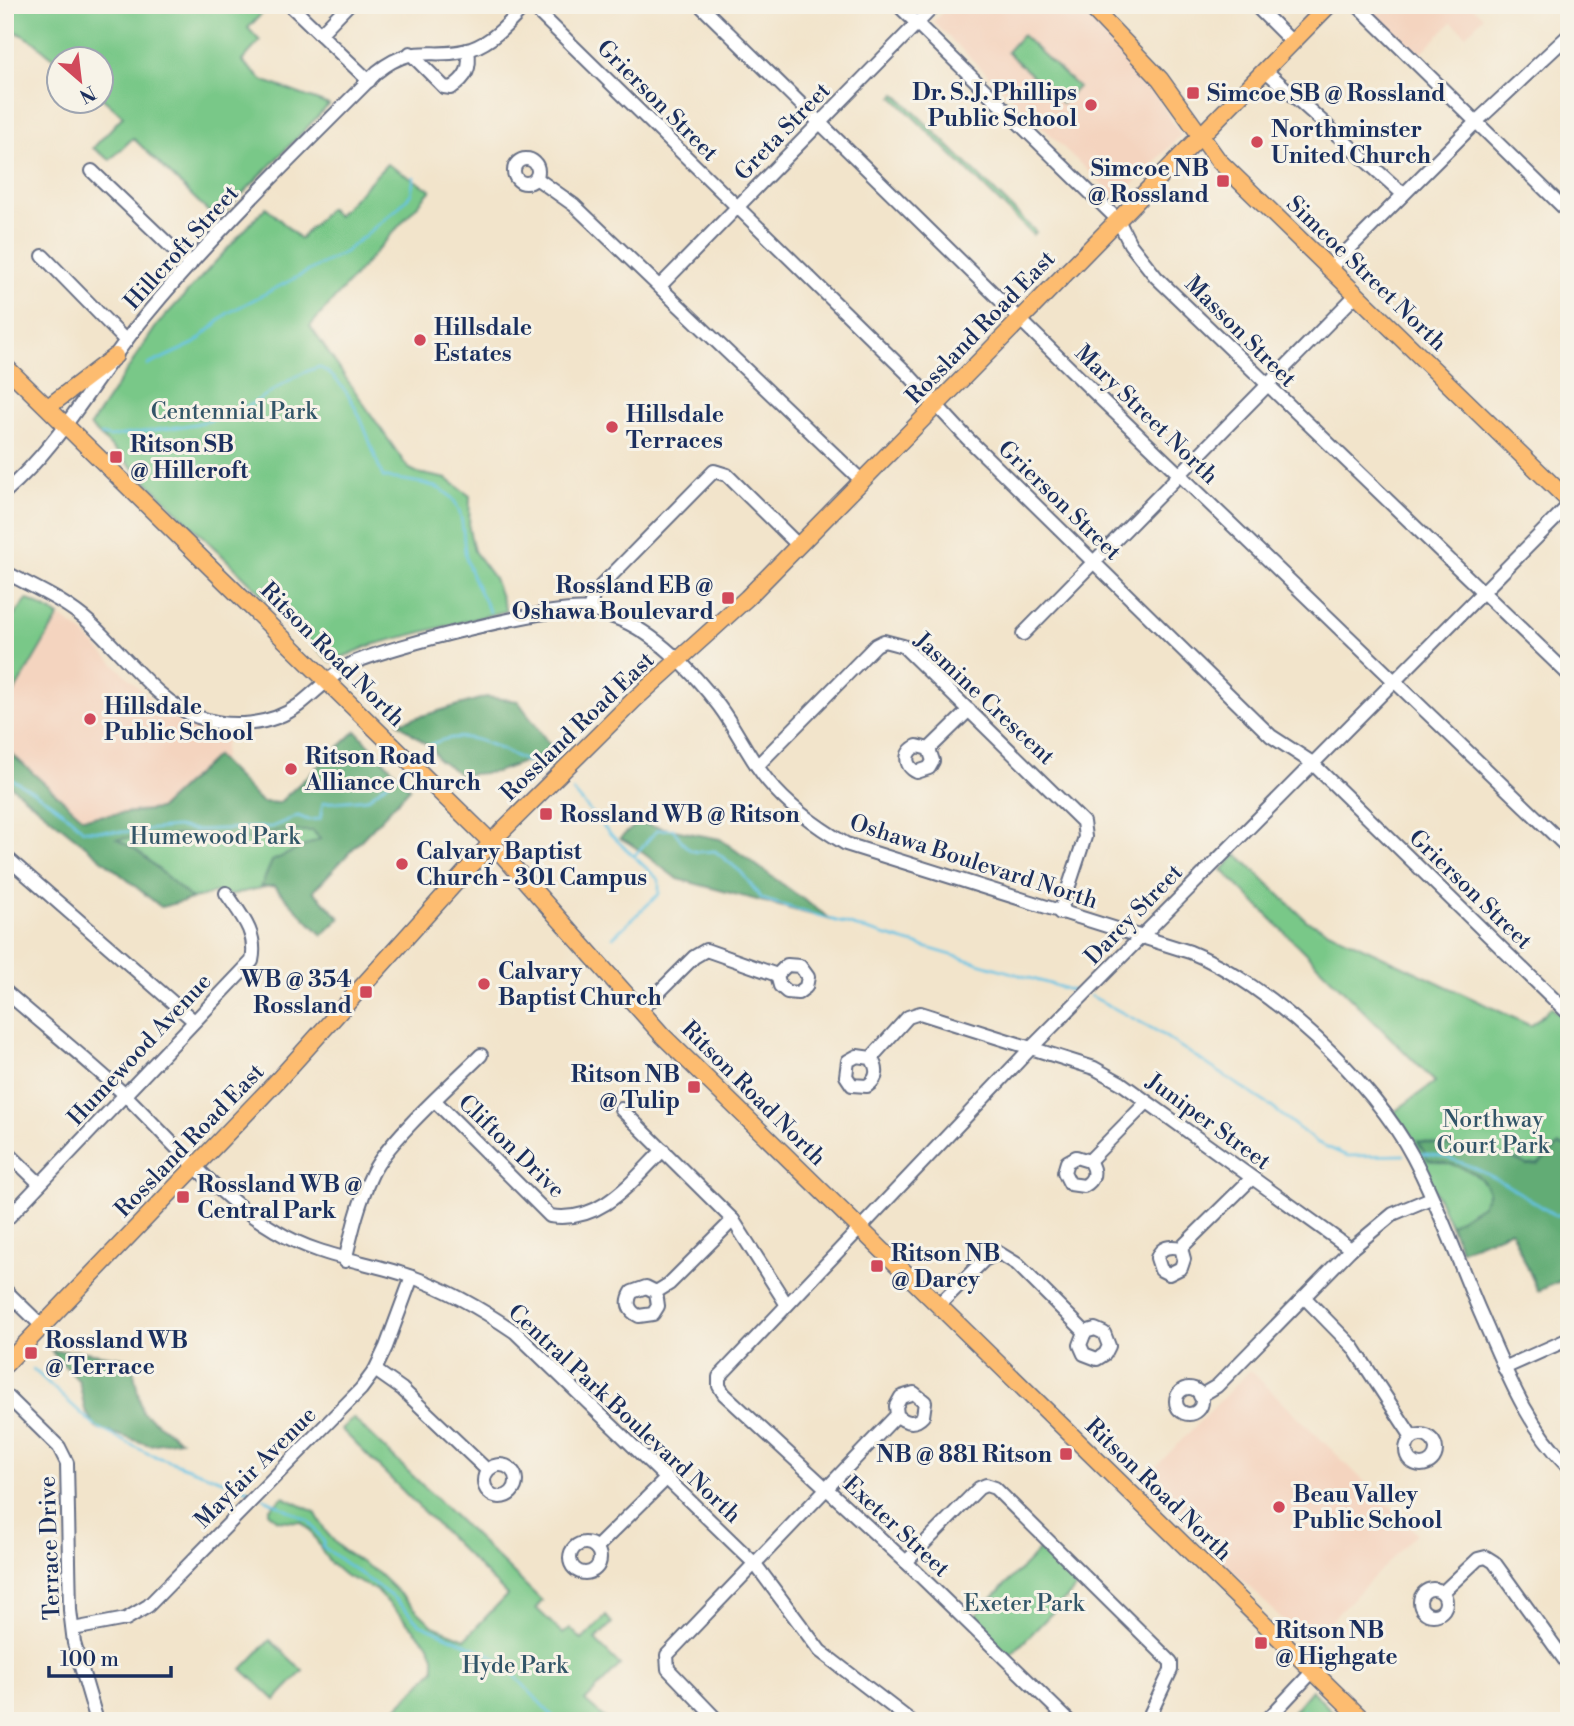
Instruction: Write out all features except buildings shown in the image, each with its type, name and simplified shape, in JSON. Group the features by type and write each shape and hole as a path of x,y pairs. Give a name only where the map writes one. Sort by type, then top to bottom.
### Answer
{"main road":[{"name":"Simcoe Street North","path":"1089,5 1160,79 1218,159 1569,503"},
{"name":"Rossland Road East","path":"5,1365 279,1079 491,842 586,746 799,546 1018,319 1329,5"},
{"path":"48,407 115,356"},
{"name":"Ritson Road North","path":"5,366 491,842 641,1010 860,1230 1364,1721"}],"street":[{"path":"290,5 369,80"},
{"path":"320,34 348,5"},
{"name":"Hillcroft Street","path":"5,492 67,426 125,341 190,265 369,80 393,60 410,53 468,50 496,35 529,5"},
{"name":"Grierson Street","path":"529,5 1271,736 1311,762 1569,1014"},
{"name":"Mary Street North","path":"700,5 1018,319 1569,849"},
{"name":"Masson Street","path":"898,5 1118,220 1144,263 1266,385 1569,675"},
{"name":"Greta Street","path":"660,286 935,5"},
{"path":"1255,5 1293,43"},
{"path":"1357,5 1569,213"},
{"path":"1330,268 1476,122 1569,35"},
{"path":"410,53 444,87 451,88 471,66 468,50"},
{"path":"1266,71 1403,194"},
{"path":"92,171 190,265"},
{"path":"536,178 574,205 862,481"},
{"path":"43,256 125,341"},
{"path":"1023,634 1356,295"},
{"path":"589,610 594,593 714,471 727,475 799,546"},
{"name":"Darcy Street","path":"735,1360 1031,1048 1569,503"},
{"name":"Oshawa Boulevard North","path":"5,572 73,610 178,708 197,717 224,724 261,721 296,707 352,664 388,651 516,620 589,610 631,625 677,662 719,706 757,766 788,803 820,829 846,844 1220,965 1255,986 1289,1014 1381,1107 1412,1154 1504,1368 1532,1424 1569,1467"},
{"name":"Jasmine Crescent","path":"757,766 869,652 884,641 903,646 1083,822 1085,837 1060,913"},
{"path":"929,749 969,710"},
{"path":"5,856 194,1021"},
{"name":"Humewood Avenue","path":"5,1221 252,961 255,947 252,933 226,893"},
{"path":"641,1010 694,957 706,950 778,975"},
{"name":"Central Park Boulevard North","path":"5,991 125,1096 195,1167 240,1207 278,1233 345,1261 412,1277 478,1307 515,1332 755,1564 820,1651 911,1721"},
{"name":"Juniper Street","path":"871,1058 913,1013 1094,1069 1121,1083 1351,1249"},
{"path":"345,1261 354,1223 373,1171 435,1101 481,1055"},
{"name":"Clifton Drive","path":"435,1101 550,1216 569,1219 609,1204 663,1150"},
{"path":"1089,1161 1146,1103"},
{"path":"621,1109 733,1220 788,1305"},
{"path":"5,1150 40,1184"},
{"path":"1181,1248 1252,1178"},
{"path":"1200,1396 1217,1386 1351,1249 1393,1214 1430,1198"},
{"path":"656,1292 669,1284 733,1220"},
{"path":"939,1306 984,1260 999,1253 1017,1264 1085,1332"},
{"name":"Mayfair Avenue","path":"73,1629 126,1619 148,1606 308,1445 375,1370 412,1277"},
{"path":"5,1290 43,1326"},
{"path":"1305,1298 1353,1348 1412,1437"},
{"path":"1504,1368 1569,1339"},
{"name":"Exeter Street","path":"735,1360 719,1377 719,1386 906,1562 1069,1721"},
{"path":"375,1370 402,1388 487,1470"},
{"name":"Terrace Drive","path":"5,1394 59,1447 67,1463 73,1629 97,1721"},
{"path":"718,1721 668,1670 665,1661 667,1655 897,1415"},
{"path":"596,1548 667,1478"},
{"path":"906,1562 979,1488 986,1485 995,1488 1171,1662 1171,1670 1147,1721"},
{"path":"1443,1592 1478,1559 1486,1558 1494,1562 1569,1666"},
{"path":"1266,1721 1313,1671"}],"shaded area":[{"name":"Dr. S. J. Phillips Public School","path":"949,5 1075,5 1122,49 1153,90 1181,135 1118,200 933,22"},
{"path":"1357,5 1471,5 1483,17 1466,35 1452,22 1414,60"},
{"name":"Hillsdale Public School","path":"59,616 80,631 165,713 184,725 226,738 223,759 166,817 91,825 5,748 5,708"},
{"name":"Beau Valley Public School","path":"1250,1370 1417,1533 1308,1644 1141,1482"}],"green space":[{"path":"5,5 270,5 248,28 260,41 242,61 262,80 329,105 217,220 133,138 110,160 93,148 123,116 116,110 116,46 46,46 46,52 33,41 5,26"},
{"path":"1022,35 1078,87 1062,103 1007,52"},
{"path":"896,94 1036,232 1033,235 893,97"},
{"name":"Centennial Park","path":"387,164 431,190 310,326 408,468 447,479 470,496 469,529 474,551 494,578 506,611 371,645 331,662 90,426 157,325 266,207 300,239 329,208 337,216"},
{"path":"27,599 59,616 5,708 5,628"},
{"path":"486,697 518,701 554,751 496,772 461,775 438,759 433,749 398,723"},
{"name":"Humewood Park","path":"356,731 410,788 313,891 340,918 322,935 274,885 221,897 218,892 161,907 68,831 83,818 159,809 216,756 261,802 279,803"},
{"name":"Humewood Park","path":"356,731 410,788 313,891 340,918 322,935 274,886 261,887 272,861 320,839 313,831 277,831 250,839 224,839 205,833 117,839 138,851 192,899 161,907 5,781 5,748 83,818 159,809 216,756 261,802 279,803"},
{"path":"638,823 720,839 832,920 678,879 620,838"},
{"name":"Northway Court Park","path":"1237,854 1307,921 1531,1026 1551,1007 1569,1023 1569,1277 1538,1291 1511,1230 1461,1250 1417,1151 1394,1112 1435,1082 1222,870"},
{"path":"1418,1141 1510,1157 1527,1165 1538,1164 1559,1145 1569,1148 1569,1277 1538,1291 1511,1230 1461,1250 1450,1225 1482,1205 1489,1192 1485,1184 1472,1172 1455,1165 1428,1160"},
{"path":"51,1351 79,1351 131,1359 142,1412 180,1440 150,1445 96,1428 85,1410 79,1381"},
{"name":"Hyde Park","path":"353,1418 542,1601 536,1608 563,1634 570,1628 582,1640 606,1616 612,1623 595,1640 620,1665 585,1701 608,1721 384,1721 434,1670 434,1656 429,1645 376,1590 344,1575 329,1562 311,1531 301,1522 278,1520 269,1513 269,1509 283,1497 315,1512 326,1532 342,1550 378,1573 433,1626 465,1639 507,1595 341,1429"},
{"name":"Exeter Park","path":"1045,1544 1083,1581 1010,1656 972,1619"},
{"path":"270,1640 303,1671 275,1700 242,1669"},
{"path":"1311,1690 1342,1721 1285,1721"}],"waterway":[{"path":"148,365 195,343 228,313 345,252 411,194 414,177"},
{"path":"101,435 110,437 223,417 319,367 332,376 352,401 383,477 436,487 455,502 461,517 468,565 490,612"},
{"path":"428,746 457,737 471,739 497,747 538,766"},
{"path":"5,775 56,807 83,830 123,832 176,827 196,830 272,827 298,816 308,820 320,819 323,803 367,799 394,778"},
{"path":"573,791 609,833 659,880 659,894 613,937"},
{"path":"634,856 657,830 673,829 690,849 699,852 715,851 741,872 762,899 1077,992"},
{"path":"1091,996 1155,1030 1269,1105 1316,1142 1347,1156 1404,1155"},
{"path":"1419,1154 1436,1155 1472,1167 1556,1216 1569,1209"},
{"path":"33,1369 95,1426 147,1453 252,1491"},
{"path":"264,1498 309,1521 324,1542 322,1546 395,1599 420,1624 489,1654 505,1665 557,1721"},
{"path":"1304,1709 1312,1721"}],"place":[{"name":"Simcoe SB @ Rossland","path":"1193,93"},
{"name":"Dr. S. J. Phillips Public School","path":"1091,105"},
{"name":"Northminster United Church","path":"1257,142"},
{"name":"Simcoe NB @ Rossland","path":"1223,181"},
{"name":"Hillsdale Estates","path":"420,340"},
{"name":"Hillsdale Terraces","path":"612,427"},
{"name":"Ritson SB @ Hillcroft","path":"116,457"},
{"name":"Rossland EB @ Oshawa Boulevard","path":"728,598"},
{"name":"Hillsdale Public School","path":"90,719"},
{"name":"Ritson Road Alliance Church","path":"291,769"},
{"name":"Rossland WB @ Ritson","path":"546,814"},
{"name":"Calvary Baptist Church - 301 Campus","path":"402,864"},
{"name":"Calvary Baptist Church","path":"484,984"},
{"name":"WB @ 354 Rossland","path":"366,992"},
{"name":"Ritson NB @ Tulip","path":"694,1087"},
{"name":"Rossland WB @ Central Park","path":"183,1197"},
{"name":"Ritson NB @ Darcy","path":"877,1266"},
{"name":"Rossland WB @ Terrace","path":"31,1353"},
{"name":"NB @ 881 Ritson","path":"1066,1454"},
{"name":"Beau Valley Public School","path":"1279,1507"},
{"name":"Ritson NB @ Highgate","path":"1261,1643"}]}
